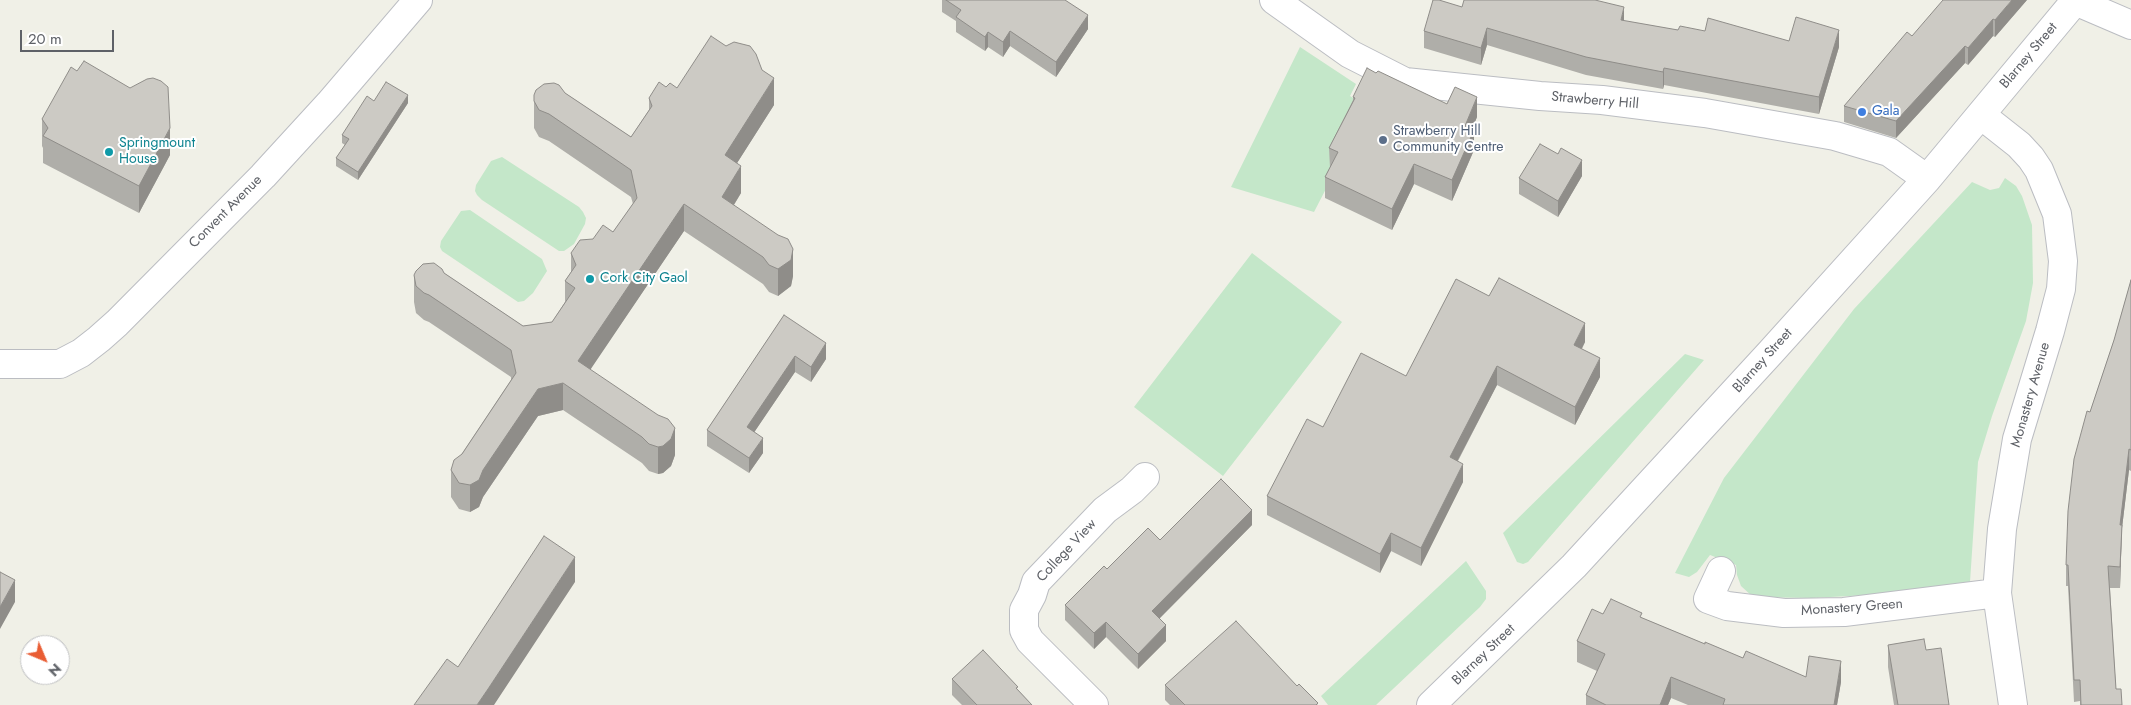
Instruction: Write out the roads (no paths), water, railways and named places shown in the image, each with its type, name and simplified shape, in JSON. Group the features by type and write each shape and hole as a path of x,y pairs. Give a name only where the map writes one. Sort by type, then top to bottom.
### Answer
{"street":[{"name":"Convent Avenue","path":"0,364 60,364 81,353 105,334 269,169 336,97 418,0"},
{"name":"Strawberry Hill","path":"1274,0 1350,54 1405,82 1540,96 1602,100 1705,113 1835,136 1889,152 1927,179"},
{"name":"Blarney Street","path":"1431,705 1574,566 1927,179 2076,0"},
{"path":"2076,0 2131,25"},
{"name":"Monastery Avenue","path":"1981,115 2019,145 2039,170 2057,214 2063,261 2060,289 2054,314 2022,418 2010,475 2002,529 1998,593 2013,705"},
{"name":"College View","path":"1094,705 1030,641 1024,630 1024,610 1036,582 1106,510 1132,490 1145,477"},
{"name":"Monastery Green","path":"1721,571 1708,599 1727,606 1793,613 1844,612 1998,593"}],"place":[{"name":"Gala","path":"1862,112"},
{"name":"Strawberry Hill Community Centre","path":"1383,140"},
{"name":"Springmount House","path":"109,152"},
{"name":"Cork City Gaol","path":"590,279"}]}
